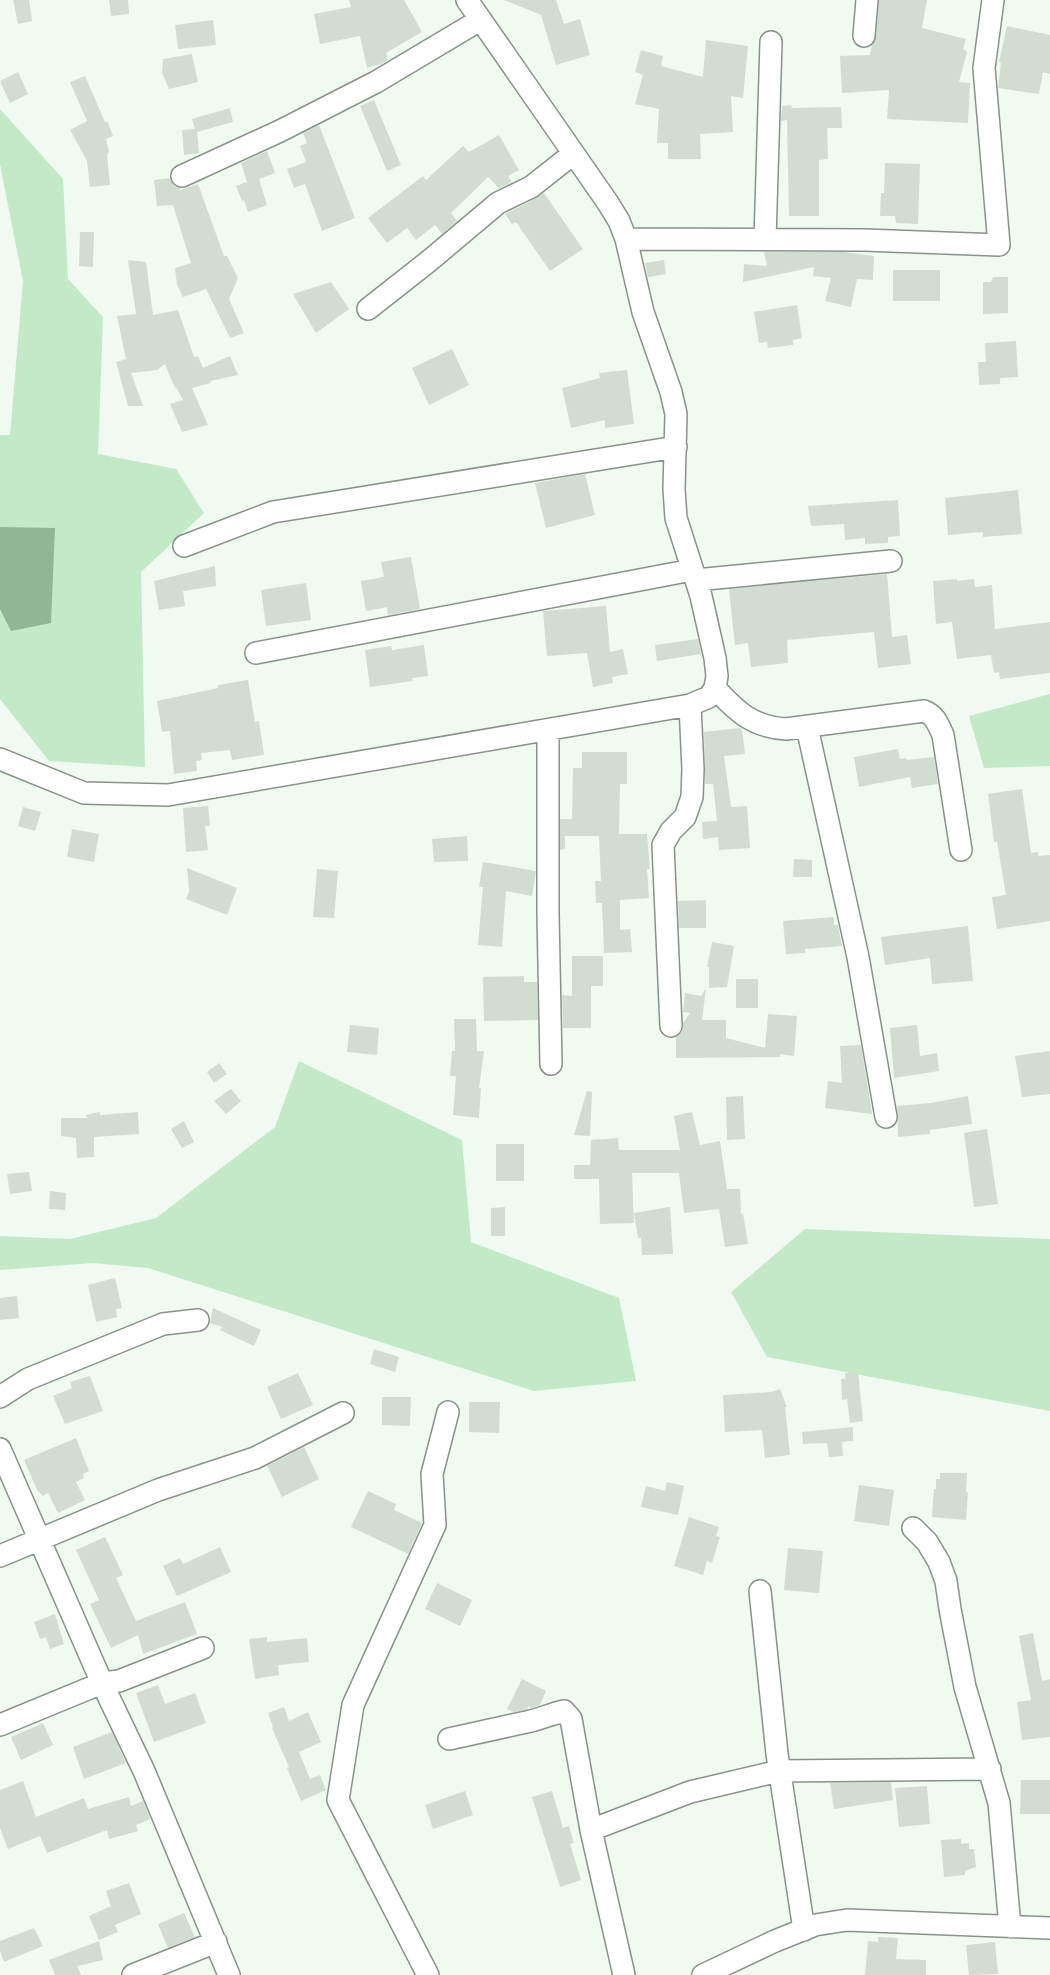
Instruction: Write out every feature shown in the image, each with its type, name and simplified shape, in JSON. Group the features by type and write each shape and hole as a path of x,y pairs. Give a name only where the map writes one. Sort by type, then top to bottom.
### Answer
{"street":[{"path":"0,758 84,793 168,795 690,705 709,697 715,688 717,676 715,658 701,596 676,518 674,489 676,414 671,392 643,312 626,239 619,221 608,203 467,0"},
{"path":"864,36 867,0"},
{"path":"626,239 864,240 999,245 984,68 994,0"},
{"path":"182,176 280,131 376,82 480,20"},
{"path":"765,239 771,42"},
{"path":"368,309 498,203 531,187 573,154"},
{"path":"184,546 273,512 676,447"},
{"path":"256,653 694,575 891,561"},
{"path":"715,688 732,707 752,721 768,728 807,727 924,711 930,714 937,721 943,735 962,850"},
{"path":"671,1026 663,845 671,831 685,817 692,797 693,769 690,705"},
{"path":"807,727 858,957 886,1117"},
{"path":"548,730 548,914 551,1064"},
{"path":"0,1397 28,1379 163,1324 198,1320"},
{"path":"0,1556 158,1490 254,1458 343,1412"},
{"path":"428,1975 338,1800 353,1705 435,1525 432,1474 448,1412"},
{"path":"0,1449 102,1683 144,1771 229,1975"},
{"path":"913,1528 927,1542 939,1562 946,1582 965,1687 999,1803 1010,1926"},
{"path":"760,1591 779,1771 804,1930"},
{"path":"0,1725 102,1683 120,1681 203,1648"},
{"path":"449,1739 540,1719 548,1714 564,1711 571,1719 591,1830 624,1975"},
{"path":"591,1830 690,1792 779,1771 990,1769"},
{"path":"703,1975 815,1925 847,1920 1050,1928"},
{"path":"133,1975 216,1942"}],"shaded area":[{"path":"0,109 63,179 68,279 103,317 98,454 176,469 204,513 141,572 145,767 49,761 0,699 0,435 10,435 23,281 0,164"},
{"path":"0,527 55,528 51,623 11,631 0,609"},
{"path":"1050,694 1050,766 984,768 969,716"},
{"path":"299,1061 462,1140 471,1242 619,1298 636,1381 534,1391 148,1268 93,1263 0,1270 0,1236 70,1239 156,1218 275,1127"},
{"path":"805,1229 1050,1239 1050,1411 767,1357 731,1292"}],"building":[{"path":"13,0 29,0 32,21 18,24"},
{"path":"109,0 128,0 129,14 111,16"},
{"path":"349,0 404,0 422,32 386,53 388,60 367,68 360,36 320,44 314,14 351,7"},
{"path":"504,0 556,0 564,24 580,19 590,55 556,65 541,15"},
{"path":"879,0 927,0 922,28 966,39 963,49 967,52 959,82 970,83 968,123 887,119 889,90 842,93 840,56 870,55 876,37"},
{"path":"213,20 216,45 178,49 175,25"},
{"path":"1007,26 1050,35 1050,74 1043,72 1039,94 998,88 1001,63 999,62"},
{"path":"706,40 748,46 743,98 731,96 733,132 700,134 701,159 668,159 668,143 657,143 659,109 635,104 643,75 635,72 641,50 663,56 661,66 703,77"},
{"path":"192,54 198,82 169,89 162,73 163,59"},
{"path":"18,72 28,94 10,103 0,81"},
{"path":"85,76 113,136 106,139 109,152 107,155 110,185 90,187 87,161 70,130 87,121 70,82"},
{"path":"374,100 401,165 387,171 360,106"},
{"path":"791,105 792,108 841,107 842,128 827,128 828,159 819,160 819,216 789,216 787,120 781,121 782,106"},
{"path":"230,108 233,122 197,132 199,153 184,155 182,130 195,129 192,119"},
{"path":"319,125 355,218 322,231 305,184 294,188 287,169 306,162 300,146 307,143 303,133"},
{"path":"499,135 519,170 508,176 512,182 499,188 488,177 451,213 457,221 442,234 435,225 416,240 407,228 387,243 368,218 423,176 426,180 463,146 469,152"},
{"path":"267,151 275,173 259,179 267,205 248,212 236,186 247,182 241,163"},
{"path":"885,163 920,164 918,224 896,223 895,216 880,216 881,193 884,193"},
{"path":"170,178 174,186 180,188 180,190 198,184 224,256 227,256 238,278 229,299 244,333 230,338 206,289 183,297 177,285 175,268 191,263 173,205 157,206 154,180"},
{"path":"544,193 583,249 550,271 516,222 512,224 505,214"},
{"path":"80,232 94,232 93,267 79,266"},
{"path":"764,252 844,252 874,256 873,280 857,279 851,307 825,301 831,278 813,276 814,267 743,282 744,264 767,266"},
{"path":"128,260 146,262 153,315 178,310 194,357 198,356 203,368 230,356 238,375 210,381 211,383 192,388 208,425 182,432 170,404 183,400 175,388 165,364 157,370 131,373 143,406 128,406 116,362 126,359 117,316 136,314"},
{"path":"664,260 666,274 648,277 645,263"},
{"path":"893,270 940,270 940,301 893,301"},
{"path":"993,277 1008,277 1008,313 983,314 983,282 991,282"},
{"path":"331,282 349,309 316,333 293,294"},
{"path":"797,305 802,338 793,340 793,345 768,348 767,342 759,343 754,312"},
{"path":"1016,341 1018,377 1000,378 1000,384 979,385 978,362 986,362 985,343"},
{"path":"452,349 469,385 429,405 412,368"},
{"path":"627,370 634,424 605,428 605,420 571,428 562,388 600,378 599,373"},
{"path":"585,474 595,515 546,528 535,483"},
{"path":"1018,490 1022,534 983,537 983,532 948,535 945,498"},
{"path":"898,500 900,536 888,537 888,543 865,544 865,538 845,540 844,524 811,526 808,506"},
{"path":"411,557 420,609 388,615 387,607 366,611 361,581 384,577 381,562"},
{"path":"215,566 216,586 183,591 185,606 159,610 154,581"},
{"path":"887,574 892,637 907,635 911,664 878,668 874,632 787,640 788,663 751,667 748,643 735,645 729,589"},
{"path":"957,579 957,581 974,579 975,587 992,585 995,629 1050,622 1050,673 1000,679 999,672 994,673 991,655 957,659 952,622 936,624 933,581"},
{"path":"306,583 311,620 266,626 261,590"},
{"path":"606,606 610,652 623,649 628,674 612,677 613,683 593,687 587,653 547,656 543,611"},
{"path":"698,639 701,654 657,661 655,645"},
{"path":"424,645 428,676 412,678 413,681 370,687 365,650 391,646 392,650"},
{"path":"248,680 255,722 259,721 264,755 232,760 230,750 201,753 202,760 196,761 197,771 174,774 170,731 162,732 157,701 218,688 218,685"},
{"path":"742,729 745,754 724,756 731,807 747,806 750,848 719,850 718,837 703,839 702,822 717,821 713,784 705,784 704,732"},
{"path":"898,749 900,759 934,757 938,784 912,788 910,777 859,787 854,757"},
{"path":"582,752 627,752 627,784 620,784 619,834 647,834 650,869 647,869 649,898 620,900 620,930 630,929 632,952 604,953 602,903 596,903 595,881 601,881 599,836 565,836 565,849 560,850 560,819 572,819 573,768 582,768"},
{"path":"1022,789 1031,853 1038,852 1038,856 1050,855 1050,921 997,929 992,897 1006,895 997,842 994,842 988,794"},
{"path":"208,806 210,826 205,826 208,850 186,852 183,808"},
{"path":"23,807 41,812 35,831 18,826"},
{"path":"72,829 99,834 94,862 67,857"},
{"path":"467,836 468,861 434,862 432,839"},
{"path":"794,859 812,860 812,877 793,877"},
{"path":"483,862 536,871 532,896 506,891 502,947 478,945 483,887 479,887"},
{"path":"187,868 237,888 227,915 186,899 190,889"},
{"path":"317,869 338,871 334,918 313,917"},
{"path":"706,900 706,928 679,928 678,901"},
{"path":"834,917 834,925 838,925 842,946 805,949 805,953 786,954 783,921"},
{"path":"968,926 973,981 932,984 930,958 885,965 881,937"},
{"path":"712,942 734,946 727,987 709,988 709,967 707,967"},
{"path":"572,956 603,956 603,986 591,986 591,1028 563,1028 562,995 572,996"},
{"path":"524,976 524,982 537,982 538,1020 484,1021 483,977"},
{"path":"736,979 758,979 758,1008 736,1008"},
{"path":"706,988 702,1020 726,1020 726,1038 765,1048 768,1014 797,1016 794,1056 780,1054 780,1057 676,1058 676,1037 682,1032 683,1023 690,1013 683,1012 685,993 701,996"},
{"path":"454,1019 476,1019 477,1051 484,1051 479,1088 481,1088 479,1118 453,1115 456,1076 450,1076 452,1051 455,1051"},
{"path":"350,1025 379,1028 377,1055 347,1052"},
{"path":"917,1025 920,1056 937,1053 939,1071 894,1078 890,1028"},
{"path":"861,1045 872,1114 825,1108 828,1081 842,1083 840,1046"},
{"path":"1050,1051 1050,1094 1022,1097 1015,1056"},
{"path":"219,1063 227,1074 214,1083 207,1072"},
{"path":"231,1089 241,1101 226,1114 214,1101"},
{"path":"587,1091 592,1092 590,1136 574,1135"},
{"path":"743,1096 745,1139 727,1140 726,1097"},
{"path":"968,1096 972,1124 930,1130 930,1134 898,1137 897,1106 931,1103"},
{"path":"100,1112 100,1115 138,1112 139,1134 94,1137 94,1157 77,1158 76,1138 61,1136 61,1118 87,1118 86,1115"},
{"path":"692,1112 700,1145 720,1141 727,1189 740,1189 741,1214 743,1213 748,1244 725,1247 719,1209 684,1213 679,1173 632,1173 634,1223 600,1224 599,1179 574,1179 574,1165 590,1165 591,1140 618,1138 619,1150 680,1150 674,1116"},
{"path":"184,1121 194,1142 182,1148 171,1129"},
{"path":"987,1129 998,1204 974,1207 964,1133"},
{"path":"496,1144 524,1144 524,1181 496,1181"},
{"path":"29,1172 32,1191 10,1194 7,1174"},
{"path":"50,1191 66,1193 65,1210 49,1209"},
{"path":"505,1207 505,1236 491,1236 491,1208"},
{"path":"670,1207 673,1254 642,1255 641,1238 638,1238 634,1213"},
{"path":"115,1278 122,1308 116,1309 117,1317 96,1322 88,1285"},
{"path":"17,1296 19,1318 0,1320 0,1298"},
{"path":"213,1308 261,1330 254,1346 220,1330 222,1327 210,1323"},
{"path":"374,1349 399,1357 395,1372 370,1364"},
{"path":"858,1372 863,1421 850,1423 847,1399 842,1400 841,1379 845,1379 845,1373"},
{"path":"298,1373 313,1405 281,1419 267,1387"},
{"path":"90,1376 103,1411 65,1424 53,1396 72,1388 70,1382"},
{"path":"780,1389 787,1407 785,1407 790,1455 765,1458 762,1430 725,1432 723,1395 771,1392"},
{"path":"382,1397 411,1397 410,1426 382,1425"},
{"path":"469,1402 500,1402 499,1433 469,1432"},
{"path":"853,1427 853,1441 842,1442 843,1456 829,1457 827,1443 803,1444 802,1432"},
{"path":"76,1438 89,1471 83,1474 84,1478 76,1482 85,1500 58,1513 48,1493 43,1496 37,1490 24,1460"},
{"path":"304,1447 319,1479 282,1497 267,1466"},
{"path":"940,1473 967,1473 966,1520 932,1517 934,1489 936,1489 936,1479 940,1479"},
{"path":"667,1482 684,1486 678,1515 641,1507 646,1486 665,1491"},
{"path":"859,1485 894,1490 889,1526 854,1521"},
{"path":"368,1491 396,1504 394,1510 422,1523 408,1554 351,1527"},
{"path":"689,1517 719,1527 716,1536 720,1537 712,1563 707,1561 703,1575 674,1566"},
{"path":"105,1537 123,1575 116,1578 136,1621 185,1602 197,1634 143,1654 138,1635 111,1648 90,1604 99,1600 76,1550"},
{"path":"220,1547 231,1572 177,1596 163,1566 180,1558 183,1564"},
{"path":"788,1548 823,1551 819,1593 784,1590"},
{"path":"437,1583 472,1600 460,1626 425,1609"},
{"path":"55,1614 64,1644 50,1649 46,1637 40,1639 34,1622"},
{"path":"1033,1633 1042,1681 1050,1679 1050,1737 1022,1740 1017,1702 1031,1700 1019,1636"},
{"path":"267,1637 267,1642 307,1638 309,1662 278,1665 279,1675 255,1679 249,1639"},
{"path":"522,1679 546,1691 540,1705 531,1708 528,1706 527,1709 514,1712 507,1709"},
{"path":"158,1685 165,1704 195,1693 206,1723 154,1742 136,1693"},
{"path":"284,1707 289,1721 308,1712 321,1742 299,1752 310,1779 320,1775 326,1790 301,1801 272,1728 268,1713"},
{"path":"43,1723 53,1745 21,1760 11,1737"},
{"path":"112,1732 126,1763 84,1779 73,1747"},
{"path":"1021,1780 1050,1780 1050,1814 1020,1814"},
{"path":"23,1781 36,1817 84,1798 88,1809 129,1797 131,1806 143,1801 150,1819 136,1825 138,1831 109,1839 107,1830 47,1853 40,1836 8,1849 0,1828 0,1790"},
{"path":"891,1782 893,1800 834,1809 830,1783"},
{"path":"927,1786 930,1824 899,1827 895,1788"},
{"path":"465,1791 473,1815 433,1829 425,1805"},
{"path":"552,1791 563,1828 569,1826 574,1843 570,1844 581,1880 560,1887 532,1797"},
{"path":"961,1839 961,1844 969,1843 969,1849 974,1849 976,1867 965,1871 965,1875 944,1877 941,1840"},
{"path":"129,1883 141,1914 115,1925 118,1932 99,1940 89,1916 111,1906 106,1891"},
{"path":"184,1913 195,1937 168,1948 158,1924"},
{"path":"34,1928 43,1946 4,1962 0,1951 0,1941"},
{"path":"878,1937 898,1938 896,1959 926,1960 926,1975 865,1975 868,1941 878,1942"},
{"path":"99,1941 103,1960 77,1966 81,1975 55,1975 49,1960"},
{"path":"995,1942 998,1974 969,1975 966,1945"}]}
